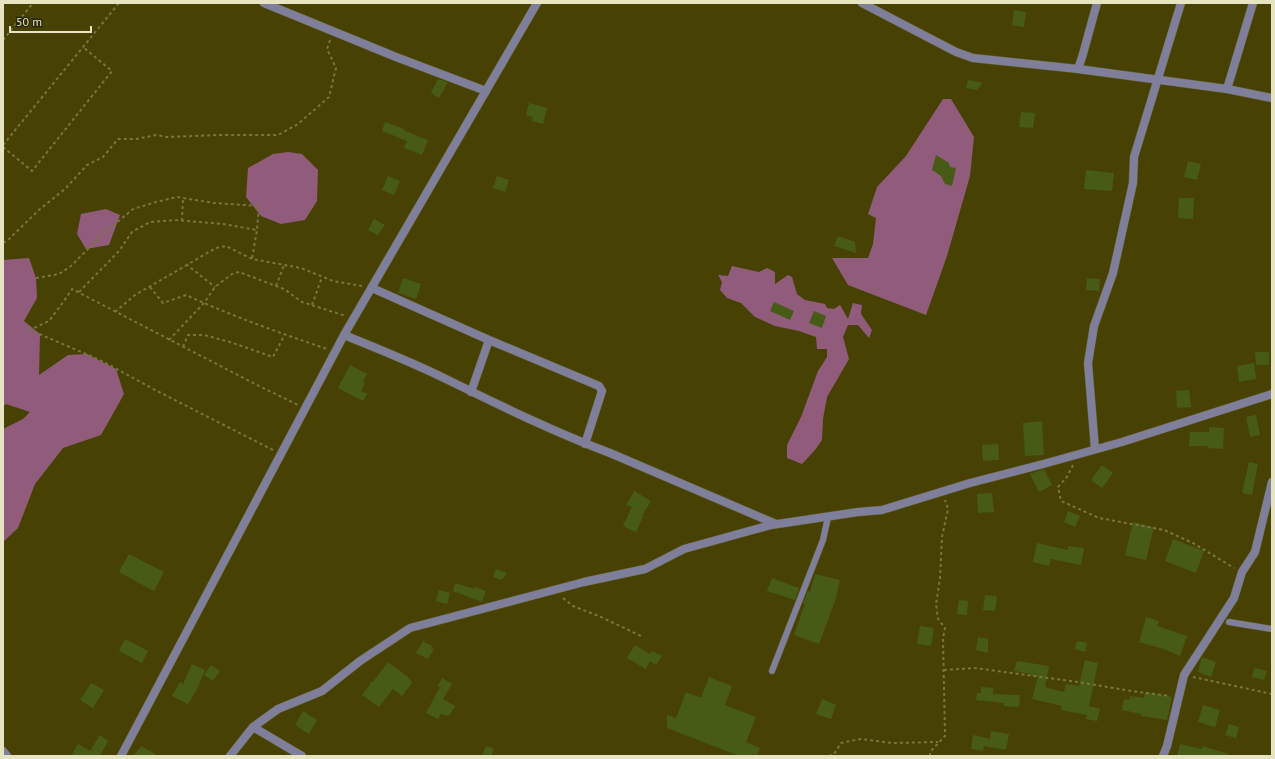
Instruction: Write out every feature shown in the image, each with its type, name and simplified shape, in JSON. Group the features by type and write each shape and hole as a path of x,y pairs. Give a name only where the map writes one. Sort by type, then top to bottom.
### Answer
{"street":[{"path":"264,3 396,57 486,91"},
{"path":"121,756 344,335 537,3"},
{"path":"862,3 956,52 973,58 1227,89 1272,98"},
{"path":"1078,70 1097,3"},
{"path":"1095,449 1088,364 1094,326 1114,274 1133,183 1134,158 1181,3"},
{"path":"1227,89 1253,3"},
{"path":"372,288 488,340 601,387 602,391 585,444"},
{"path":"344,335 447,379 471,392 585,444 610,453 777,524"},
{"path":"471,392 488,340"},
{"path":"230,756 253,727 278,709 322,691 360,661 410,628 584,582 645,569 684,549 777,524 882,510 970,483 1095,449 1272,394"},
{"path":"1164,756 1184,675 1234,598 1242,572 1255,552 1272,482"},
{"path":"253,727 302,756"},
{"path":"3,751 7,756"}],"lane":[{"path":"772,671 823,540 828,517"},
{"path":"1229,622 1272,629"}],"path":[{"path":"3,40 33,3"},
{"path":"83,47 112,71 32,171 3,146 83,47 119,3"},
{"path":"3,243 40,209 65,189 87,166 103,157 118,139 136,139 156,135 167,137 218,135 278,136 298,124 330,97 336,68 328,49 332,31"},
{"path":"36,278 59,274 71,266 103,234 133,209 177,197 214,203 259,206 252,259"},
{"path":"182,221 183,198"},
{"path":"79,292 119,251 132,232 150,222 175,220 223,224 257,230"},
{"path":"115,312 135,295 186,264 216,248 226,246 252,259 301,268 333,281 372,288"},
{"path":"186,264 215,287"},
{"path":"276,286 284,265"},
{"path":"169,340 204,303 215,287 232,274 239,272 284,289 302,302 353,319"},
{"path":"312,305 322,276"},
{"path":"150,286 163,303 186,295 335,352"},
{"path":"281,454 159,392 100,360 30,330 48,321 72,288 169,340 306,408"},
{"path":"183,347 188,335 204,335 230,342 273,357 285,334"},
{"path":"1074,455 1073,466 1067,477 1058,487 1061,501 1099,518 1164,530 1193,543 1242,572"},
{"path":"930,756 930,752 945,736 943,638 945,628 938,619 936,604 940,579 942,537 948,509 946,501 940,492"},
{"path":"554,590 573,606 640,636"},
{"path":"944,670 976,668 1178,697"},
{"path":"1184,675 1272,694"},
{"path":"829,756 834,754 841,743 860,739 893,743 939,742"}],"shaded area":[{"path":"943,99 951,99 974,137 970,176 947,256 926,315 848,285 832,258 868,258 873,244 876,218 868,214 877,187 906,156"},
{"path":"288,152 302,154 318,170 317,201 305,220 281,224 261,216 246,197 248,168 273,154"},
{"path":"106,209 120,215 109,245 86,249 77,234 81,214"},
{"path":"29,258 36,278 37,298 24,321 40,334 39,375 68,355 87,354 116,369 124,394 101,435 63,448 35,484 18,528 3,542 3,429 23,419 30,412 6,404 3,406 3,260"},
{"path":"732,266 759,272 767,268 775,272 775,284 788,275 792,277 797,294 805,300 825,304 827,308 834,309 840,305 848,319 853,303 862,305 861,314 872,330 869,338 858,325 848,325 843,337 849,359 827,397 823,419 822,440 802,464 787,458 787,445 801,417 818,371 827,357 827,349 817,349 816,337 799,331 775,326 755,317 741,303 727,298 720,290 722,282 718,275 728,276"}],"building":[{"path":"1014,10 1026,12 1024,27 1012,25"},
{"path":"438,79 448,82 439,98 431,93"},
{"path":"968,80 983,83 977,90 966,88"},
{"path":"529,103 547,108 543,124 532,121 533,117 526,115"},
{"path":"1021,112 1035,113 1033,128 1019,127"},
{"path":"385,122 428,140 422,155 404,148 407,141 382,131"},
{"path":"936,155 949,163 950,167 956,168 952,186 945,184 941,176 932,170"},
{"path":"1188,161 1201,164 1197,180 1184,177"},
{"path":"1086,170 1114,173 1112,191 1084,189"},
{"path":"388,176 400,181 394,195 382,190"},
{"path":"497,176 509,180 505,192 493,188"},
{"path":"1179,198 1194,198 1193,219 1178,218"},
{"path":"374,219 385,225 378,235 368,230"},
{"path":"838,236 855,242 856,253 834,246"},
{"path":"403,278 421,284 416,299 398,293"},
{"path":"1087,278 1100,279 1099,291 1086,290"},
{"path":"774,302 794,311 790,320 770,311"},
{"path":"814,311 826,316 822,328 809,323"},
{"path":"1255,352 1269,352 1269,365 1256,365"},
{"path":"1254,363 1256,379 1239,382 1237,366"},
{"path":"350,365 367,374 361,391 367,394 363,401 338,388"},
{"path":"1189,390 1191,407 1177,408 1176,391"},
{"path":"1256,415 1260,435 1250,437 1246,417"},
{"path":"1042,421 1044,455 1025,456 1023,423"},
{"path":"1209,427 1224,428 1223,449 1207,448 1208,446 1189,446 1190,432 1209,432"},
{"path":"998,444 999,460 983,461 982,445"},
{"path":"1249,462 1258,464 1252,495 1242,493"},
{"path":"1102,465 1113,473 1102,488 1091,480"},
{"path":"1044,469 1052,485 1039,492 1030,474"},
{"path":"634,491 651,501 642,516 643,517 636,532 623,526 632,507 626,505"},
{"path":"992,493 994,512 978,513 977,494"},
{"path":"1068,511 1080,516 1075,527 1064,522"},
{"path":"1133,522 1154,527 1146,560 1125,555"},
{"path":"1173,539 1204,551 1196,573 1165,561"},
{"path":"1037,543 1068,550 1068,546 1084,548 1081,565 1051,559 1049,566 1033,562"},
{"path":"129,554 164,572 154,591 119,572"},
{"path":"496,569 507,573 502,580 493,577"},
{"path":"815,574 840,580 836,598 819,644 794,635 805,604 803,603 808,591 810,592"},
{"path":"772,578 799,588 795,600 767,591"},
{"path":"455,583 486,591 482,602 453,591"},
{"path":"439,590 450,593 447,604 436,601"},
{"path":"985,595 997,596 995,611 983,610"},
{"path":"959,600 968,601 967,615 957,614"},
{"path":"1146,617 1159,621 1157,626 1187,636 1180,656 1164,649 1139,642"},
{"path":"920,626 934,628 931,646 917,644"},
{"path":"978,637 988,639 988,653 976,650"},
{"path":"125,639 148,651 142,663 119,651"},
{"path":"423,641 432,646 431,648 434,649 428,659 416,653"},
{"path":"1077,641 1087,643 1085,652 1075,649"},
{"path":"635,645 650,654 652,651 662,656 656,665 650,661 646,669 627,658"},
{"path":"1202,657 1216,662 1211,677 1198,672"},
{"path":"1085,660 1098,663 1089,706 1100,709 1097,721 1086,719 1087,715 1061,710 1062,706 1032,699 1038,677 1031,676 1031,674 1014,671 1017,661 1049,666 1045,687 1064,692 1066,684 1079,686"},
{"path":"388,662 408,677 412,683 402,696 393,689 379,707 362,695"},
{"path":"192,664 205,670 196,691 188,704 172,696 180,682 183,684"},
{"path":"211,665 220,671 213,681 204,675"},
{"path":"1254,668 1267,671 1264,680 1252,677"},
{"path":"709,677 732,686 725,705 756,717 746,742 760,748 757,756 739,756 667,728 667,715 676,718 686,692 701,698"},
{"path":"442,678 452,684 443,699 455,706 449,716 441,714 438,719 426,713 440,687 438,686"},
{"path":"91,683 104,690 93,708 80,700"},
{"path":"981,687 993,688 993,694 1020,695 1019,707 1004,706 1004,703 976,700 977,693 981,693"},
{"path":"1145,692 1172,697 1167,720 1141,716 1141,714 1122,710 1124,699 1129,700 1130,696 1144,698"},
{"path":"822,699 836,705 831,719 816,714"},
{"path":"1203,705 1220,710 1215,727 1198,722"},
{"path":"303,711 317,720 309,734 295,725"},
{"path":"1229,724 1239,727 1236,738 1225,735"},
{"path":"991,731 1009,734 1006,750 984,746 983,751 971,749 973,735 990,739"},
{"path":"100,735 108,741 100,756 71,756 78,744 90,751"},
{"path":"1180,744 1202,749 1203,746 1228,754 1228,756 1177,756"},
{"path":"141,746 159,756 133,756"},
{"path":"486,746 494,749 491,756 482,756"}]}
